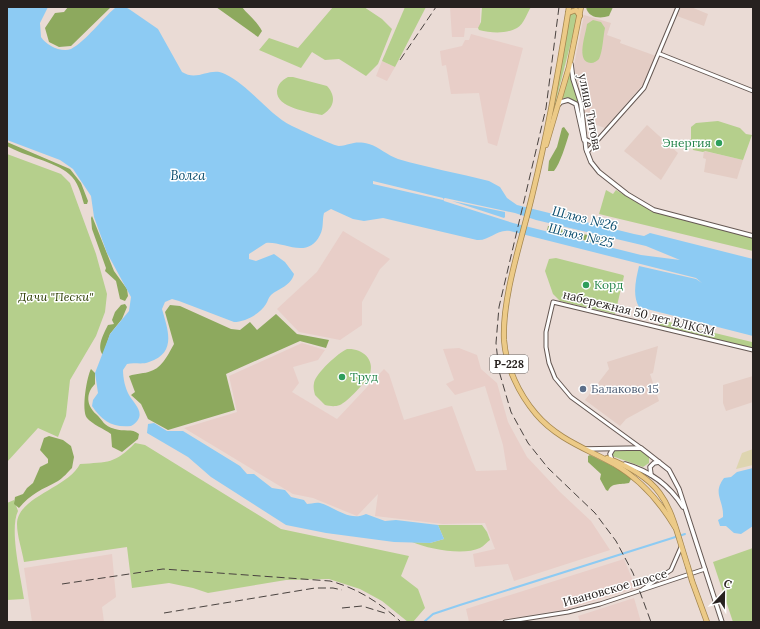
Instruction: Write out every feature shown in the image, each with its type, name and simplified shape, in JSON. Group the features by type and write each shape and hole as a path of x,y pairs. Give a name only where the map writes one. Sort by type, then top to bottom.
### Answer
{"highway":[{"name":"Р-228","path":"570,7 539,168 505,316 504,340 509,364 522,394 539,418 561,437 612,462 631,475 655,498 675,527"},
{"name":"Р-228","path":"539,168 572,51 581,7"},
{"path":"568,13 576,10 580,16"},
{"name":"Р-228","path":"612,462 622,463 647,478 662,494 669,509 706,622"},
{"path":"655,498 656,494 662,494"}],"main road":[{"name":"улица Титова","path":"572,51 572,72 580,100 585,145 593,165 603,176 646,206 661,212 753,236"},
{"path":"557,108 561,102 566,100 572,101 576,104 585,145"},
{"path":"612,462 610,452 614,448"},
{"path":"585,449 641,448 659,462 672,475 679,489 688,515 722,622"},
{"path":"651,475 650,470 652,465 659,462"},
{"path":"622,463 651,475 672,492 688,515"},
{"path":"672,492 676,492 679,489"}],"street":[{"path":"587,152 644,88 660,54 678,7"},
{"path":"660,54 753,91"},
{"path":"585,139 591,142 598,141"},
{"name":"набережная 50 лет ВЛКСМ","path":"630,440 567,394 555,378 549,363 546,347 546,332 553,302 753,350"},
{"path":"628,448 630,445 630,440"},
{"path":"630,440 641,448"},
{"path":"641,590 671,570 681,547"},
{"name":"Ивановское шоссе","path":"505,622 568,612 705,569"}],"shaded area":[{"path":"450,7 480,7 480,28 465,28 464,37 452,37"},
{"path":"681,7 691,7 708,14 704,26 677,16"},
{"path":"584,15 611,23 607,35 621,40 620,43 656,56 646,81 605,128 585,121 574,65"},
{"path":"471,34 523,48 497,146 488,143 479,93 451,94 446,65 442,66 440,51 462,46 465,40 469,40"},
{"path":"382,61 395,67 387,81 376,76"},
{"path":"647,125 678,153 661,180 624,151"},
{"path":"704,151 743,160 737,179 704,172 706,159 703,158"},
{"path":"343,231 390,259 380,269 362,302 362,325 340,340 299,332 277,309 317,272"},
{"path":"302,343 325,350 318,360 293,367 299,383 292,392 337,419 384,369 389,374 404,420 452,406 476,471 507,470 503,445 485,386 455,395 446,384 454,380 443,349 459,348 477,355 481,369 497,383 508,422 527,457 560,492 591,521 610,550 514,581 508,564 475,567 473,554 495,549 485,523 443,524 375,516 378,494 357,516 313,498 293,494 184,428 237,412 229,376"},
{"path":"658,346 653,373 650,374 659,401 626,419 620,426 585,400 609,369 607,362"},
{"path":"753,376 753,402 726,411 723,403 723,385"},
{"path":"112,554 116,597 102,607 104,622 32,622 24,568"},
{"path":"624,559 636,588 568,609 489,622 469,622 466,609"},
{"path":"634,598 641,622 580,622 578,616"}],"green space":[{"path":"68,7 111,7 71,46 59,47 49,42 45,28 55,13 64,12"},
{"path":"216,7 242,7 258,24 262,31 258,37"},
{"path":"333,7 364,7 382,19 392,29 378,64 366,76 339,59 325,60 312,52 301,68 259,50 269,38 298,48"},
{"path":"405,7 426,7 395,67 382,61"},
{"path":"482,7 531,7 517,28 508,31 488,32 479,30 478,28 481,22"},
{"path":"586,7 613,7 609,16 595,17 587,11"},
{"path":"576,12 578,15 546,139 570,14"},
{"path":"593,20 601,22 605,28 599,59 591,63 583,58 582,53 587,24"},
{"path":"570,69 580,107 570,98 561,99"},
{"path":"288,77 327,86 333,98 333,102 329,109 322,115 302,111 282,102 278,97 278,86"},
{"name":"Энергия","path":"718,121 740,128 746,134 752,135 743,160 705,151 693,150 692,147 686,145 691,139 691,127 696,123"},
{"path":"564,127 569,134 563,154 554,171 548,171 549,161 557,147 562,128"},
{"path":"7,142 70,169 81,183 88,201 87,204 84,204 77,184 69,174 56,166 14,150 7,146"},
{"name":"Дачи \"Пески\"","path":"7,154 61,174 70,183 96,254 107,294 105,312 96,336 70,380 66,416 58,437 38,428 7,462"},
{"path":"606,190 613,194 616,190 653,212 753,238 753,251 599,214"},
{"path":"92,216 114,271 127,289 128,296 125,301 120,299 116,281 105,271 106,268 92,229"},
{"path":"548,226 605,239 604,245 547,231"},
{"name":"Корд","path":"556,258 623,275 615,314 560,301 553,294 545,271 549,259"},
{"path":"125,304 127,307 122,319 110,334 103,355 100,344 103,336 108,325 114,324 112,320 115,312 121,305"},
{"path":"170,305 180,306 231,329 240,330 250,322 257,330 276,314 297,334 329,340 326,348 300,341 226,374 235,410 168,430 148,419 141,404 131,395 135,392 129,376 148,372 159,367 170,352 174,344 165,312"},
{"path":"661,320 752,342 752,348 659,326"},
{"name":"Труд","path":"347,349 357,350 366,355 370,363 370,374 352,396 343,403 336,406 325,405 315,395 314,383 319,374 328,364"},
{"path":"91,369 95,373 95,384 90,392 88,400 93,411 111,428 133,431 139,434 138,439 122,452 112,447 111,434 92,422 85,414 85,393"},
{"path":"49,436 63,440 71,446 74,457 72,468 60,480 32,495 19,508 14,504 15,497 23,494 33,483 40,467 48,463 48,459 40,450 44,438"},
{"path":"135,443 145,445 281,529 409,556 401,576 418,589 425,608 413,622 408,622 382,601 360,589 329,579 286,580 208,593 169,583 132,588 127,547 24,562 17,524 19,515 25,507 34,499 65,480 80,464 110,461 122,455"},
{"path":"614,450 640,450 649,457 649,463 643,467 612,456 611,454"},
{"path":"590,455 622,472 631,479 629,483 617,484 612,486 608,491 606,490 600,479 601,474 588,462 588,456"},
{"path":"14,500 18,511 15,541 24,599 7,600 7,503"},
{"path":"438,525 482,525 490,540 480,548 465,551 446,551 412,542 430,543 444,539"},
{"path":"753,548 753,622 733,622 713,562"}],"sand":[{"path":"753,449 753,465 736,469 742,453"}],"water":[{"name":"Волга","path":"7,7 48,7 40,23 41,37 46,43 54,48 67,50 71,49 82,41 115,8 125,7 158,29 182,72 188,75 199,75 214,72 225,74 243,86 283,121 331,143 339,146 356,143 369,144 398,159 489,181 500,187 507,198 517,205 634,234 644,236 650,233 753,259 753,336 639,307 635,292 639,266 696,279 702,283 696,278 510,231 501,232 486,239 477,240 383,218 364,221 353,219 331,209 324,213 320,235 309,247 295,248 266,243 249,254 249,259 256,261 274,254 285,262 294,274 290,281 271,295 263,308 252,317 243,321 234,322 179,301 172,299 165,302 162,309 168,333 168,340 164,353 158,358 146,363 127,364 123,370 126,389 139,410 139,418 131,426 113,425 100,416 92,406 93,400 98,393 95,373 110,334 129,311 131,297 107,253 94,217 91,196 73,169 60,160 7,140","holes":["445,198 515,213 536,220 646,246 680,260 641,255 513,223 444,201 443,199"]},
{"path":"452,201 505,212 505,217 504,218"},
{"path":"154,423 167,431 183,431 240,466 247,474 254,474 272,488 285,490 291,497 304,500 307,504 320,503 348,515 360,516 366,514 385,521 396,520 438,525 444,539 430,543 394,542 326,533 286,525 211,477 188,457 147,433 148,424"},
{"path":"753,468 753,526 741,534 734,533 726,526 720,526 718,520 723,517 719,497 719,488 724,478 731,477 737,472"}],"pier":[{"path":"373,181 443,198 443,200 373,184"}],"waterway":[{"path":"424,622 433,614 685,534"}],"railway":[{"path":"400,60 436,7"},
{"path":"559,7 546,108 499,307 496,343 499,371 511,412 528,443 548,468 595,513 616,541 633,573 651,622"},
{"path":"62,584 163,569 330,581 350,588 368,597 400,621"},
{"path":"164,613 315,588 333,588 342,590"},
{"path":"342,608 362,606 388,614"}],"place":[{"name":"Энергия","path":"719,143"},
{"name":"Корд","path":"586,285"},
{"name":"Труд","path":"342,377"},
{"name":"Балаково 15","path":"583,389"}],"water label":[{"name":"Шлюз №26","path":"585,218"},
{"name":"Шлюз №25","path":"581,235"}]}
